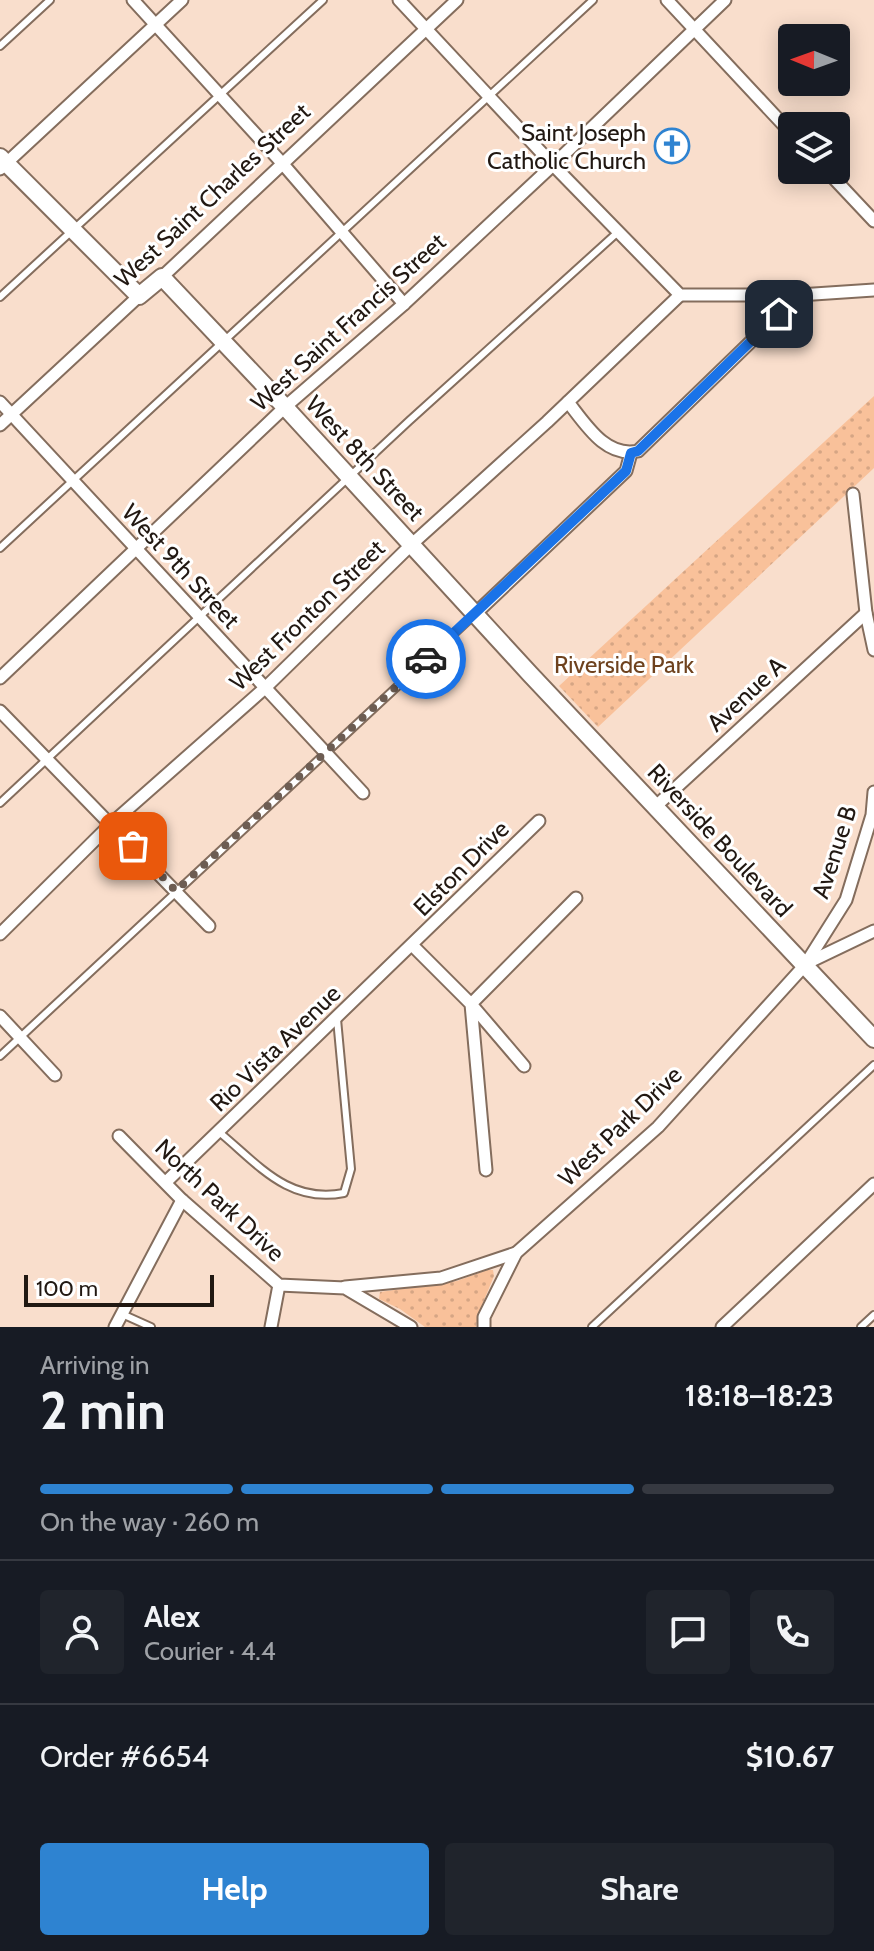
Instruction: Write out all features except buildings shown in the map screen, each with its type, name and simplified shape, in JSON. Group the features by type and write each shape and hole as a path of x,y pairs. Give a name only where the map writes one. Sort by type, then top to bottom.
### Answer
{"street":[{"path":"133,0 282,163 404,304"},
{"path":"139,296 2,163 182,0"},
{"path":"399,0 680,295 799,295 874,290"},
{"name":"West Saint Charles Street","path":"0,425 457,0"},
{"path":"667,0 778,119"},
{"name":"West Saint Francis Street","path":"0,678 285,407 404,304 725,0"},
{"path":"839,184 874,221"},
{"name":"West 8th Street","path":"162,277 530,674"},
{"name":"West Fronton Street","path":"0,934 112,823 265,688 412,544 680,295"},
{"path":"568,402 609,448 623,454 638,451 799,295"},
{"name":"West 9th Street","path":"0,402 363,793"},
{"path":"475,614 626,471 631,453"},
{"path":"853,494 866,613 874,650"},
{"name":"Avenue A","path":"655,807 866,613"},
{"name":"Riverside Boulevard","path":"530,674 874,1039"},
{"path":"0,711 209,926"},
{"name":"Avenue B","path":"805,965 846,900 872,815 874,792"},
{"name":"Elston Drive","path":"413,946 539,821"},
{"path":"486,1170 471,1004 576,898"},
{"path":"805,965 874,931"},
{"path":"413,946 471,1004 524,1066"},
{"name":"Rio Vista Avenue","path":"166,1182 413,946"},
{"name":"West Park Drive","path":"484,1327 484,1317 516,1253 658,1127 805,965"},
{"path":"0,1016 55,1075"},
{"name":"North Park Drive","path":"119,1136 182,1200 279,1285 345,1288 441,1278 516,1253"},
{"path":"722,1327 874,1184"},
{"path":"115,1327 182,1200"},
{"path":"271,1327 279,1285"},
{"name":"North Park Drive","path":"345,1288 411,1327"}],"lane":[{"path":"0,46 50,0"},
{"path":"0,297 323,0"},
{"path":"0,548 593,0"},
{"path":"0,803 409,421 618,232"},
{"path":"0,1056 475,614"},
{"path":"219,1132 284,1187 313,1196 344,1193 351,1169 337,1019"},
{"path":"592,1327 874,1065"},
{"path":"122,1314 151,1327"},
{"path":"861,1327 874,1315"}],"green space":[{"name":"Riverside Park","path":"874,396 874,468 598,727 559,686"},
{"path":"493,1270 494,1276 476,1327 425,1327 379,1299 380,1292 457,1281"}],"way so far":[{"path":"133,846 176,891 426,659"}],"place":[{"name":"Saint Joseph Catholic Church","path":"672,146"}],"route":[{"path":"426,659 626,471 631,453 638,451 779,314"}]}
